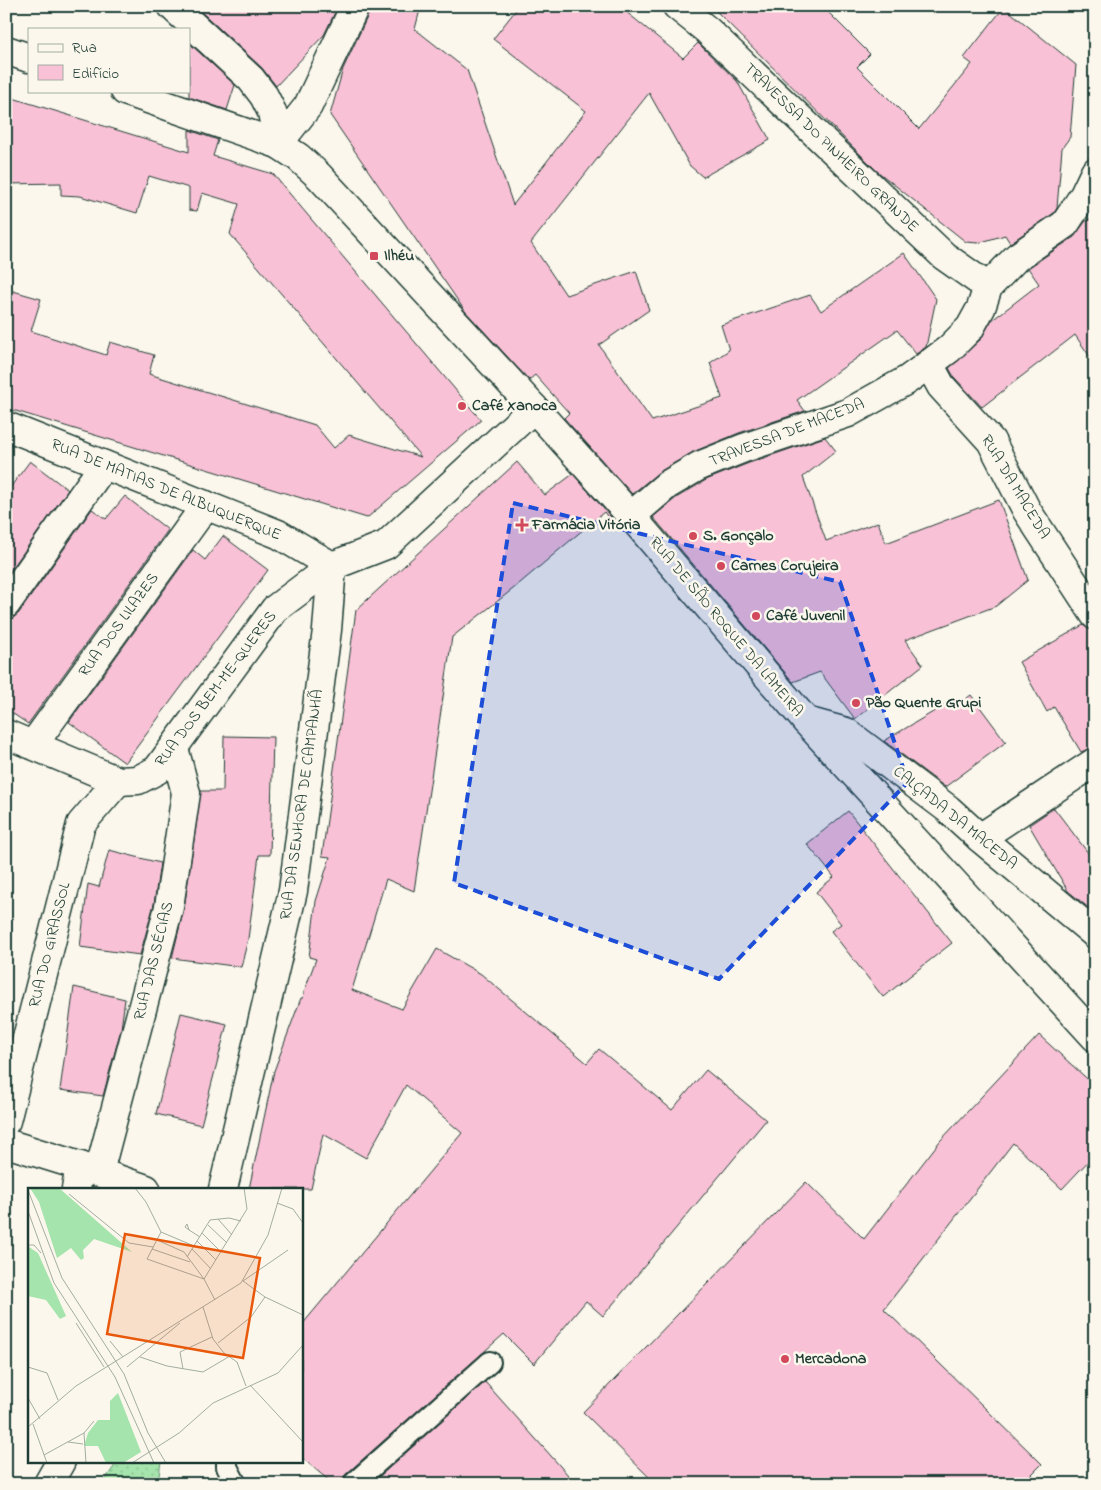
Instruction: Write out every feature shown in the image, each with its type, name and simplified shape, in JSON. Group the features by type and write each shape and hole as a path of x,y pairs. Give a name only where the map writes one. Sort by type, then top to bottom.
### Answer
{"street":[{"path":"172,6 251,79 264,96 272,112 278,144"},
{"path":"278,144 308,106 355,6"},
{"name":"TRAVESSA DO PINHEIRO GRANDE","path":"677,6 708,30 944,256 988,287"},
{"path":"6,50 28,58"},
{"name":"RUA DE SÃO ROQUE DA LAMEIRA","path":"127,92 278,144 298,157 319,176 534,408 631,516 806,721 1095,1037"},
{"name":"TRAVESSA DE MACEDA","path":"631,516 667,485 700,466 744,448 848,413 907,380 929,364 949,349 970,328 981,308 988,287 1017,257 1065,224 1084,195 1095,172"},
{"name":"RUA DA MACEDA","path":"929,364 941,386 991,441 1027,511 1095,615"},
{"path":"332,566 386,544 534,408"},
{"name":"RUA DE MATIAS DE ALBUQUERQUE","path":"6,426 278,534 332,566"},
{"path":"6,604 104,464"},
{"name":"RUA DOS LILAZES","path":"33,745 206,505"},
{"name":"RUA DOS BEM-ME-QUERES","path":"118,781 138,780 158,770 275,609 332,566"},
{"name":"RUA DA SENHORA DE CAMPANHÃ","path":"223,1188 293,891 327,630 332,566"},
{"name":"CALÇADA DA MACEDA","path":"806,721 846,732 948,809 1095,934"},
{"path":"6,734 118,781"},
{"name":"RUA DAS SÉCIAS","path":"85,1176 169,907 186,793 174,748"},
{"path":"980,838 1095,762"},
{"name":"RUA DO GIRASSOL","path":"6,1121 81,824 118,781"},
{"path":"6,1143 85,1176 141,1188"},
{"path":"48,1484 60,1462"}],"lane":[{"path":"352,1484 490,1362"},
{"path":"226,1462 236,1484"}],"highlighted area":[{"path":"513,503 840,582 908,782 719,979 454,883"}],"green space":[{"path":"117,1462 161,1462 158,1484 102,1484"}],"building":[{"path":"195,6 338,6 324,35 276,86 262,68"},
{"path":"370,6 421,6 415,29 467,70 513,205 586,111 493,39 519,6 619,6 683,58 698,43 737,81 770,140 703,177 690,166 649,93 531,243 566,295 636,271 649,310 599,345 652,421 722,398 710,363 729,350 721,325 810,295 821,311 904,253 936,299 926,347 916,354 897,330 797,400 805,411 739,433 693,452 659,472 632,494 564,418 569,413 535,375 529,380 465,311 330,115 343,69 369,13"},
{"path":"711,6 822,6 870,54 857,67 919,129 972,64 964,58 1004,7 1076,65 1070,137 1062,148 1057,208 1054,213 1010,243 1005,235 978,243 966,242 877,171"},
{"path":"190,44 235,85 227,110 189,97"},
{"path":"6,96 189,152 189,130 218,140 213,156 273,174 481,420 367,518 6,408 6,289 41,299 31,331 106,355 110,342 154,355 149,374 315,425 334,448 349,435 421,457 230,234 239,204 202,193 197,211 189,210 189,188 149,176 137,213 80,196 61,195 61,183 6,184"},
{"path":"1095,215 1095,364 1075,335 982,407 954,377 949,368 981,339 991,321 1039,284 1028,268 1074,237 1085,222"},
{"path":"825,437 836,451 803,477 826,541 878,522 886,543 999,500 1028,580 996,606 905,640 923,665 855,719 820,672 793,682 653,517 676,498 706,480"},
{"path":"30,461 68,490 6,577 6,493"},
{"path":"517,462 545,495 573,474 618,525 615,527 604,512 513,589 452,637 414,891 386,879 352,990 402,1009 437,949 481,974 587,1063 599,1049 672,1110 706,1070 766,1120 603,1316 586,1301 534,1364 504,1334 345,1475 341,1484 333,1484 302,1458 302,1325 462,1133 406,1085 366,1158 323,1134 311,1189 249,1188 274,1071 301,998 303,998 316,959 309,957 316,901 330,857 322,856 356,610"},
{"path":"125,496 168,530 28,724 6,709 6,619 13,618 19,613 92,509 106,519"},
{"path":"223,536 268,570 125,763 69,722 193,550 205,560"},
{"path":"1083,625 1088,629 1095,630 1095,746 1081,752 1054,707 1047,712 1019,662"},
{"path":"971,695 1006,742 945,787 884,741 950,702 954,708"},
{"path":"224,736 273,737 270,855 259,855 248,939 241,967 172,958 184,909 201,791 223,791"},
{"path":"1054,808 1095,862 1095,913 1068,891 1029,825"},
{"path":"848,811 952,943 883,997 831,931 841,924 816,892 834,877 807,844"},
{"path":"109,850 160,863 154,904 140,955 80,947 88,884 99,887"},
{"path":"74,987 125,999 121,1029 103,1096 60,1090"},
{"path":"181,1013 227,1024 201,1125 156,1114"},
{"name":"Mercadona","path":"1039,1035 1095,1086 1095,1154 1062,1189 1013,1143 884,1309 1042,1464 1022,1484 656,1484 583,1412 806,1182 864,1239 940,1141"},
{"path":"485,1382 576,1484 371,1484"}],"place":[{"name":"Ilhéu","path":"374,256"},
{"name":"Café Xanoca","path":"462,406"},
{"name":"Farmácia Vitória","path":"522,525"},
{"name":"S. Gonçalo","path":"693,536"},
{"name":"Carnes Corujeira","path":"721,566"},
{"name":"Café Juvenil","path":"756,616"},
{"name":"Pão Quente Grupi","path":"856,703"},
{"name":"Mercadona","path":"785,1359"}]}
